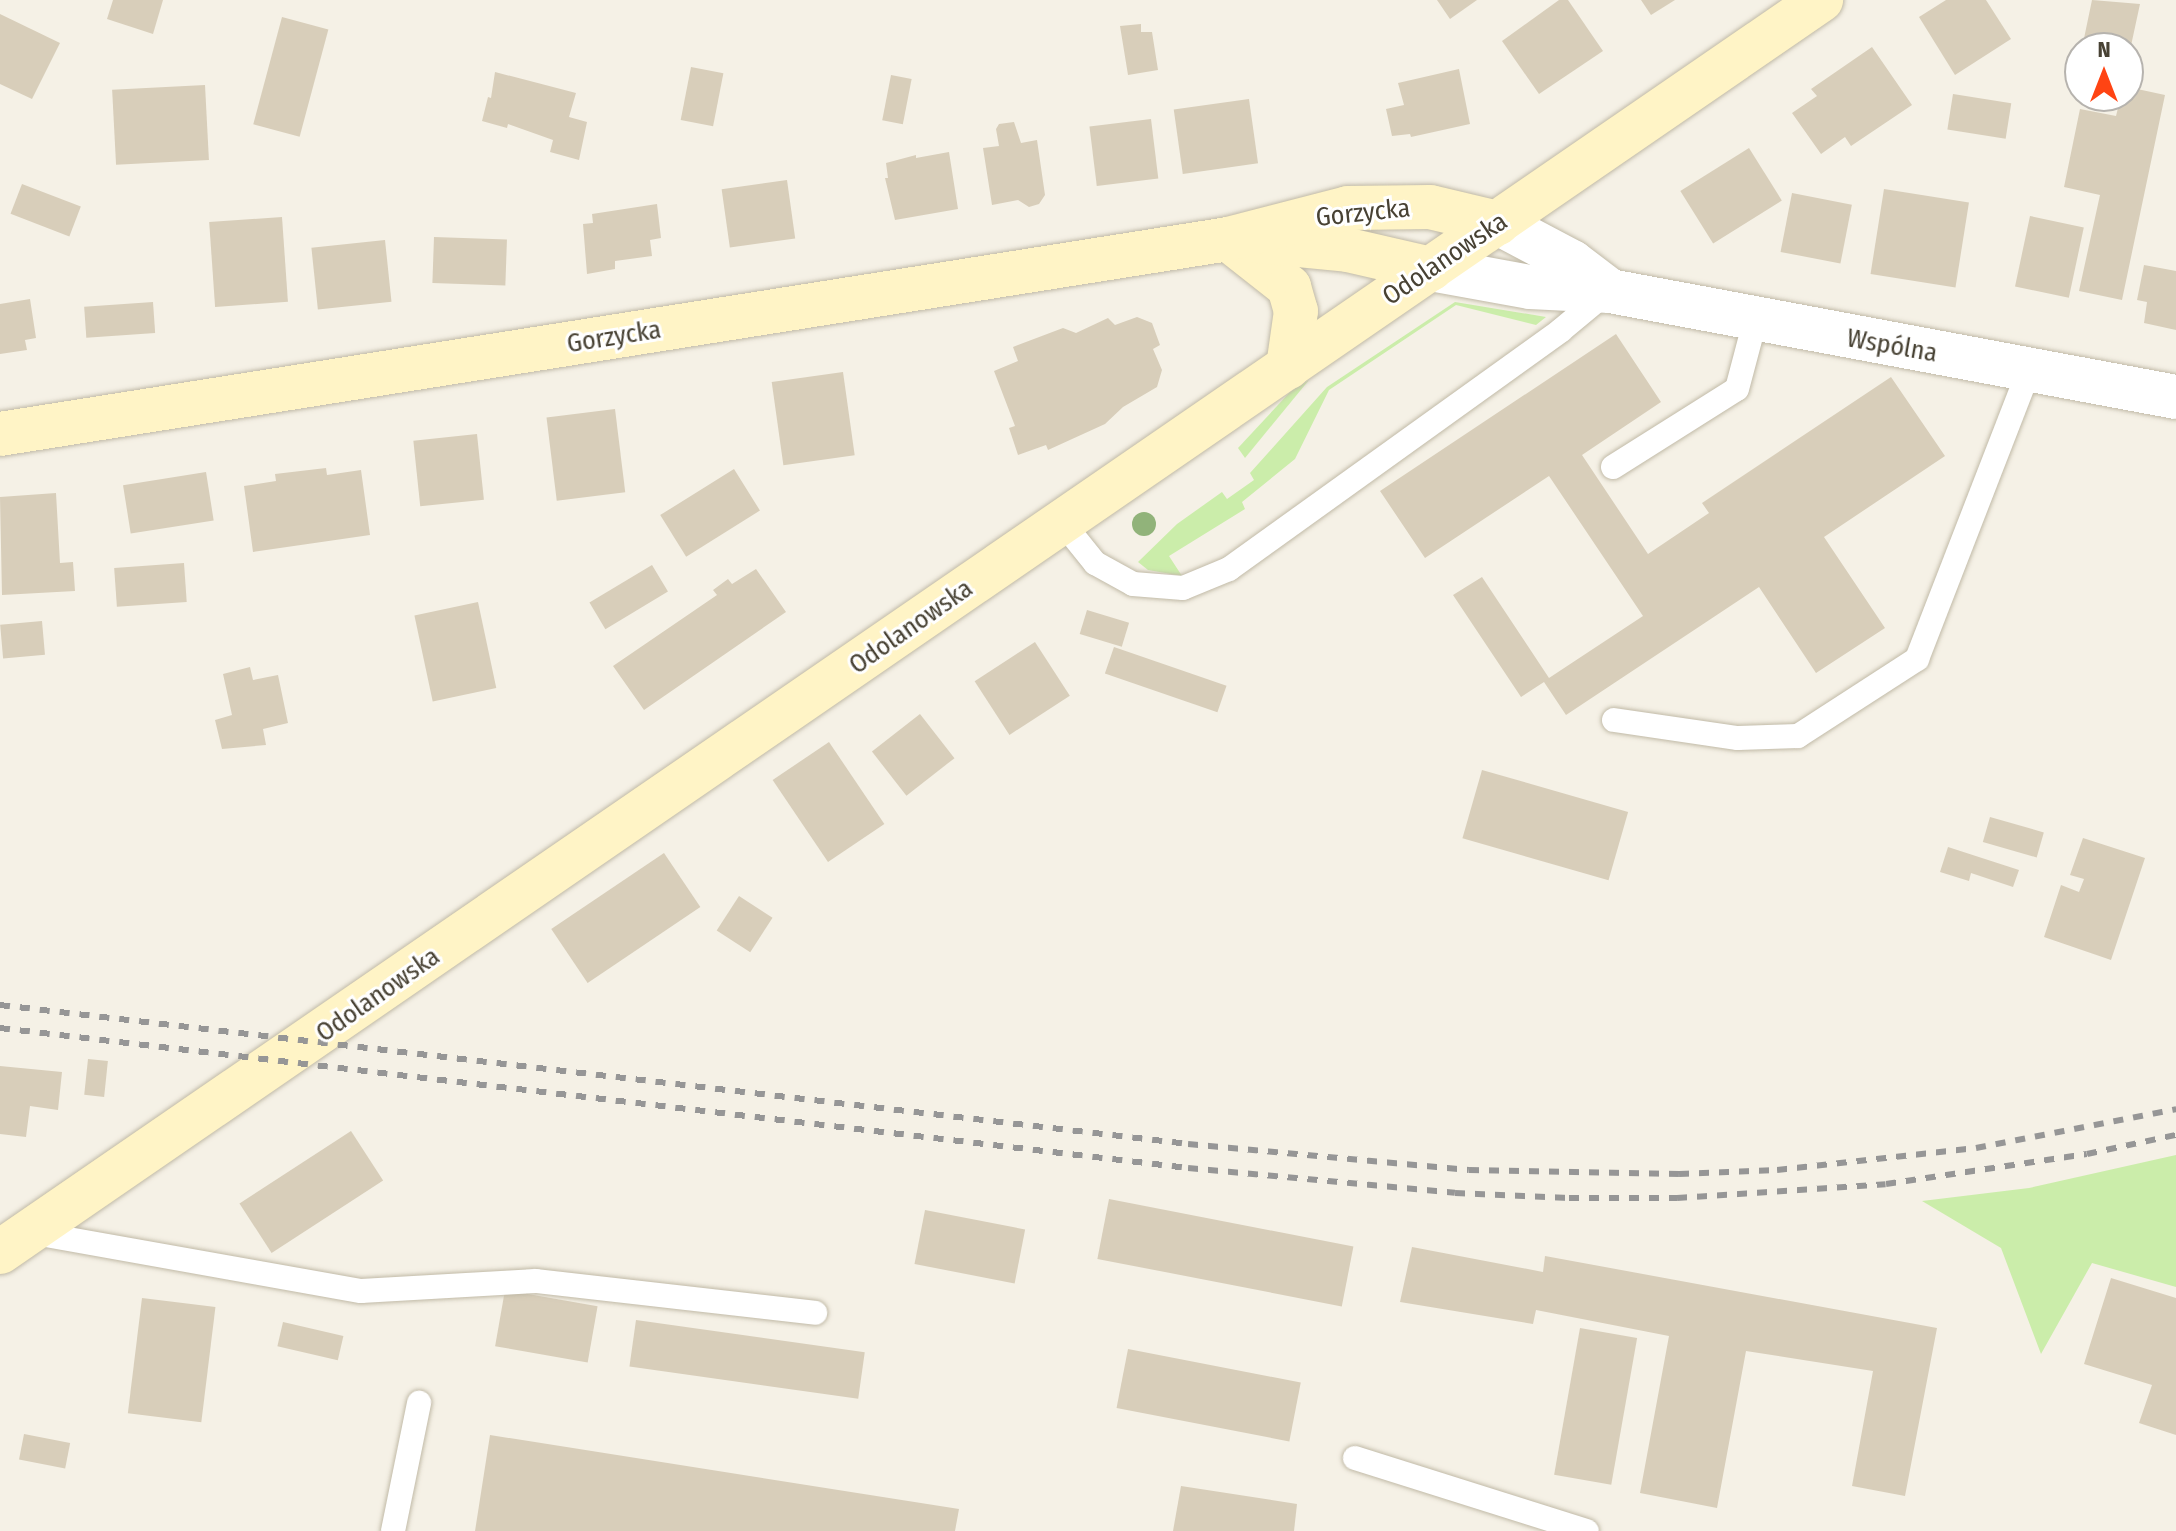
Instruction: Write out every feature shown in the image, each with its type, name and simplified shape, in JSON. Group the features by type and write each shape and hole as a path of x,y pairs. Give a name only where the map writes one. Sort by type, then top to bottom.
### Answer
{"main road":[{"name":"Odolanowska","path":"15,1242 1821,0"},
{"name":"Gorzycka","path":"0,434 1228,239 1348,208 1430,207 1498,223"},
{"name":"Gorzycka","path":"1228,239 1348,250 1431,269"},
{"path":"1228,239 1289,287 1296,311 1288,367"}],"street":[{"name":"Wspólna","path":"1498,223 1572,262 1610,291"},
{"name":"Wspólna","path":"1431,269 1530,287 1610,291 1755,321 2176,397"}],"lane":[{"path":"1062,522 1095,563 1133,584 1183,588 1229,569 1560,331 1610,291"},
{"path":"1613,467 1737,389 1755,321"},
{"path":"1614,720 1738,738 1798,736 1917,659 2029,370"},
{"path":"15,1242 361,1291 536,1281 815,1313"},
{"path":"393,1531 419,1403"},
{"path":"1355,1458 1587,1531"}],"green space":[{"path":"1455,302 1546,317 1536,325 1456,305 1329,390 1295,459 1242,502 1245,509 1169,556 1182,576 1148,570 1138,562 1177,524 1222,492 1227,499 1254,480 1250,473 1327,387"},
{"path":"1309,380 1245,458 1238,448 1290,392"},
{"path":"2176,1155 2176,1287 2092,1263 2041,1354 2001,1248 1922,1201 2029,1188"}],"building":[{"path":"113,0 163,0 153,34 107,19"},
{"path":"1437,0 1477,0 1450,19"},
{"path":"1559,0 1568,0 1603,51 1539,94 1502,41"},
{"path":"1641,0 1675,0 1651,15"},
{"path":"1946,0 1986,0 2011,39 1955,75 1919,17"},
{"path":"2092,0 2140,4 2134,32 2085,32"},
{"path":"0,14 60,43 32,99 0,84"},
{"path":"282,17 328,29 300,137 253,124"},
{"path":"1141,24 1141,32 1152,32 1158,70 1128,75 1120,26"},
{"path":"1872,47 1912,105 1851,146 1845,137 1821,154 1792,113 1817,96 1811,89"},
{"path":"691,67 723,73 713,126 681,120"},
{"path":"1459,69 1470,124 1411,137 1410,134 1392,136 1386,109 1404,105 1398,83"},
{"path":"495,72 576,93 569,117 587,122 579,160 550,152 553,140 508,124 507,128 482,121 488,97 491,98"},
{"path":"891,75 912,79 903,124 882,120"},
{"path":"205,85 209,160 116,165 112,90"},
{"path":"2144,90 2165,95 2122,300 2079,291 2100,195 2064,187 2079,112 2116,116 2117,112 2144,112"},
{"path":"1953,94 2011,103 2006,139 1947,130"},
{"path":"1249,99 1258,163 1183,174 1174,110"},
{"path":"1151,119 1158,179 1097,186 1089,127"},
{"path":"1014,122 1021,143 1037,140 1045,195 1039,204 1029,207 1018,200 992,205 983,148 999,146 996,129 999,124"},
{"path":"1749,148 1782,201 1713,244 1680,191"},
{"path":"949,152 958,209 895,220 885,178 888,178 886,163 916,155 916,158"},
{"path":"787,180 795,238 730,248 722,189"},
{"path":"22,184 81,207 69,236 11,214"},
{"path":"1884,189 1969,202 1955,287 1871,274"},
{"path":"1792,193 1852,205 1840,264 1781,252"},
{"path":"657,204 661,238 650,240 652,256 615,261 615,269 587,274 583,224 593,223 592,214"},
{"path":"2030,216 2084,227 2069,298 2015,286"},
{"path":"282,217 288,302 215,307 209,222"},
{"path":"434,237 507,240 505,286 432,283"},
{"path":"385,240 391,302 318,309 311,248"},
{"path":"2144,265 2176,271 2176,330 2144,323 2147,302 2137,300"},
{"path":"30,299 36,338 25,340 27,350 0,354 0,304"},
{"path":"153,302 155,333 86,338 84,307"},
{"path":"1137,317 1152,323 1160,345 1153,349 1162,370 1157,387 1123,407 1105,424 1048,450 1046,445 1018,455 1009,428 1015,426 994,371 1018,361 1013,347 1063,328 1076,333 1108,318 1115,325"},
{"path":"1616,334 1661,402 1582,455 1648,554 1709,513 1702,503 1891,377 1945,456 1824,537 1885,628 1816,673 1759,587 1566,715 1544,682 1521,697 1453,595 1482,577 1549,678 1643,616 1549,476 1425,558 1380,491"},
{"path":"843,372 855,455 783,465 772,382"},
{"path":"615,409 625,492 557,501 547,417"},
{"path":"477,434 484,500 420,506 413,441"},
{"path":"326,468 327,475 361,470 370,535 253,552 244,486 276,481 275,474"},
{"path":"734,469 760,511 686,557 660,515"},
{"path":"206,472 214,520 131,534 123,485"},
{"path":"56,493 60,563 73,562 75,591 2,595 0,497"},
{"path":"184,563 187,602 117,607 114,568"},
{"path":"652,565 668,592 605,629 589,603"},
{"path":"756,569 786,612 644,710 613,666 717,595 713,590 728,579 732,584"},
{"path":"478,602 496,688 433,702 414,616"},
{"path":"1087,610 1129,623 1122,647 1080,634"},
{"path":"42,621 45,655 3,659 0,625"},
{"path":"1035,642 1070,696 1009,735 975,681"},
{"path":"1114,647 1227,686 1217,712 1105,673"},
{"path":"250,667 253,680 278,675 288,723 263,729 266,745 222,749 215,720 232,715 223,674"},
{"path":"920,714 954,758 906,796 872,752"},
{"path":"829,742 884,824 828,862 773,780"},
{"path":"1482,770 1628,812 1609,880 1462,838"},
{"path":"1990,817 2044,832 2037,857 1983,842"},
{"path":"2083,838 2145,858 2111,960 2044,937 2061,885 2079,892 2084,879 2070,875"},
{"path":"1948,847 2019,870 2013,887 1971,873 1969,881 1940,872"},
{"path":"664,853 700,907 588,983 551,929"},
{"path":"739,896 773,918 750,952 717,930"},
{"path":"88,1059 108,1061 104,1097 84,1095"},
{"path":"0,1066 62,1072 58,1110 30,1106 26,1137 0,1134"},
{"path":"351,1131 383,1180 272,1253 239,1203"},
{"path":"1109,1199 1353,1247 1342,1306 1097,1259"},
{"path":"925,1210 1025,1229 1015,1283 915,1264"},
{"path":"1412,1247 1543,1272 1545,1256 1937,1328 1905,1496 1852,1486 1873,1371 1746,1351 1717,1508 1640,1493 1669,1336 1536,1310 1533,1324 1400,1302"},
{"path":"2111,1278 2176,1298 2176,1435 2139,1423 2152,1385 2084,1364"},
{"path":"505,1290 598,1306 588,1362 495,1346"},
{"path":"142,1298 215,1307 201,1422 128,1413"},
{"path":"636,1320 865,1352 858,1399 629,1367"},
{"path":"283,1322 343,1336 338,1360 277,1346"},
{"path":"1580,1328 1637,1338 1611,1485 1554,1475"},
{"path":"1128,1349 1301,1383 1289,1441 1117,1408"},
{"path":"24,1434 70,1443 65,1468 19,1460"},
{"path":"490,1435 959,1509 955,1531 475,1531"},
{"path":"1181,1486 1297,1504 1294,1531 1173,1531"}],"railway":[{"path":"0,1005 1188,1144 1469,1170 1679,1174 1777,1170 1976,1148 2176,1109"},
{"path":"0,1028 1188,1168 1455,1193 1569,1198 1677,1198 1886,1184 2087,1154 2176,1135"}]}
